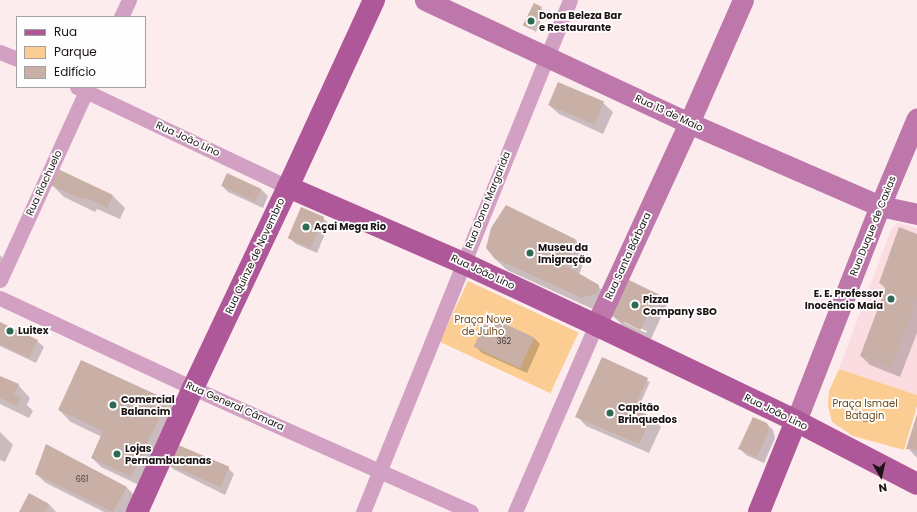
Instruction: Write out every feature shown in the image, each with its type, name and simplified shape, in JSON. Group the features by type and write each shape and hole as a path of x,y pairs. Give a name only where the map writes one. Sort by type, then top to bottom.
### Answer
{"main road":[{"name":"Rua Quinze de Novembro","path":"137,512 192,388 374,0"},
{"name":"Rua João Lino","path":"288,186 463,263 596,325 796,421 917,484"},
{"name":"Rua Duque de Caxias","path":"759,512 796,421"},
{"path":"886,468 917,472"}],"street":[{"path":"121,16 129,0"},
{"name":"Rua 13 de Maio","path":"425,0 689,123 880,206 917,214"},
{"name":"Rua Dona Margarida","path":"363,512 570,0"},
{"name":"Rua Santa Bárbara","path":"515,512 596,325 744,0"},
{"path":"0,52 16,59"},
{"name":"Rua João Lino","path":"84,88 288,186"},
{"name":"Rua Riachuelo","path":"0,280 84,88"},
{"name":"Rua Duque de Caxias","path":"796,421 880,206 917,118"},
{"name":"Rua General Câmara","path":"0,298 192,388 471,512"}],"shaded area":[{"name":"E. E. Professor Inocêncio Maia","path":"898,223 917,228 917,395 839,369 892,227"}],"green space":[{"name":"Praça Nove de Julho","path":"468,281 579,333 550,393 440,342"},
{"name":"Praça Ismael Batagin","path":"839,369 917,395 917,406 904,450 853,436 832,422 828,406 829,391"}],"building":[{"path":"534,3 542,7 531,29 523,25"},
{"path":"558,82 604,102 594,125 548,105"},
{"path":"58,169 113,195 107,208 84,197 83,200 51,185"},
{"path":"227,173 261,189 256,202 221,186"},
{"name":"Museu da Imigração","path":"506,205 575,239 566,266 599,285 598,293 582,298 494,258 486,248 491,228"},
{"name":"Açai Mega Rio","path":"301,207 324,217 311,248 288,238"},
{"path":"899,227 917,234 917,299 891,368 860,356 886,287 879,283"},
{"name":"Pizza Company SBO","path":"629,280 658,294 640,330 611,316"},
{"path":"488,316 534,338 520,368 474,347"},
{"name":"Luitex","path":"0,322 38,340 29,358 0,344"},
{"path":"602,357 648,378 634,409 652,417 639,444 575,417"},
{"name":"Comercial Balancim","path":"81,360 168,400 131,477 91,458 103,431 58,410"},
{"path":"0,376 19,384 14,394 21,397 17,406 0,398"},
{"path":"917,414 917,450 906,449"},
{"path":"753,417 767,423 769,431 757,457 738,449"},
{"path":"46,444 127,487 113,512 35,474"},
{"path":"176,444 229,467 221,487 167,464"},
{"path":"29,493 49,504 45,512 19,512"}],"place":[{"name":"Dona Beleza Bar e Restaurante","path":"531,21"},
{"name":"Açai Mega Rio","path":"306,227"},
{"name":"Museu da Imigração","path":"530,253"},
{"name":"E. E. Professor Inocêncio Maia","path":"891,299"},
{"name":"Pizza Company SBO","path":"635,305"},
{"name":"Luitex","path":"10,331"},
{"name":"Comercial Balancim","path":"113,405"},
{"name":"Capitão Brinquedos","path":"610,413"},
{"name":"Lojas Pernambucanas","path":"117,454"}]}
